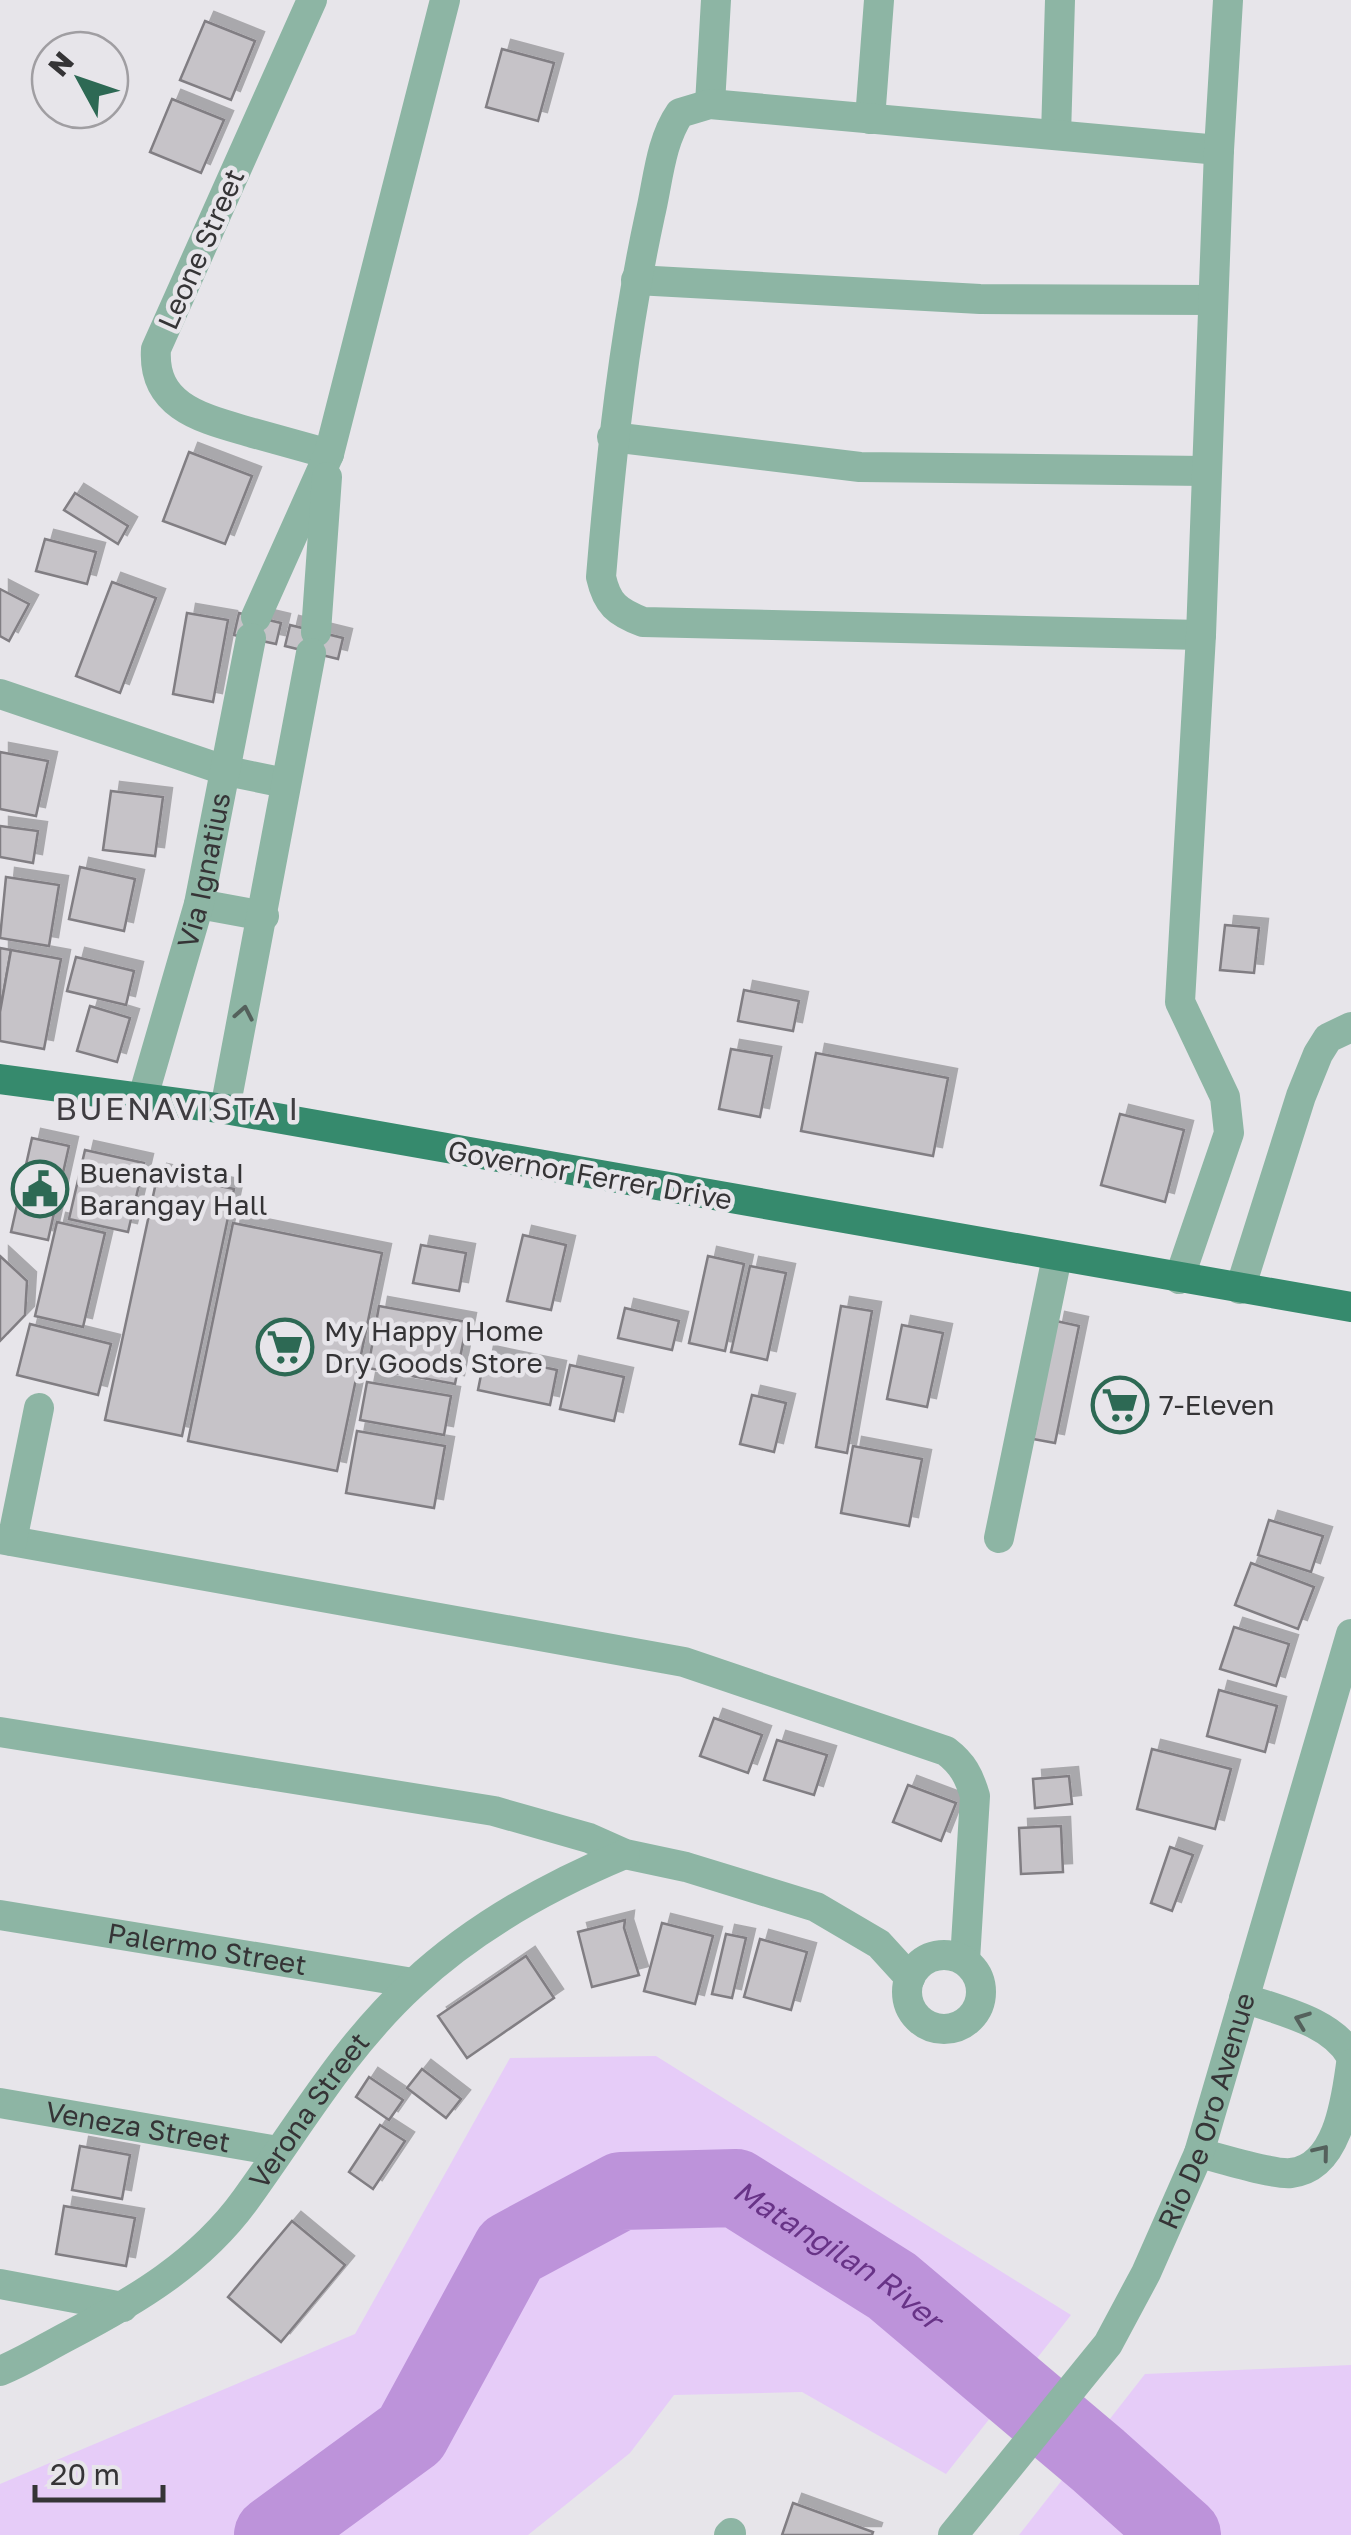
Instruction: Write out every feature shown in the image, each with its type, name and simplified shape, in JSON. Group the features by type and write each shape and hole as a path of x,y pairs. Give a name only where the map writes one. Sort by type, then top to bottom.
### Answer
{"main road":[{"name":"Governor Ferrer Drive","path":"0,1079 225,1109 1240,1289"},
{"path":"1240,1289 1351,1307"}],"street":[{"name":"Leone Street","path":"312,0 156,349 155,370 176,403 201,418 329,454"},
{"name":"Via Ignatius","path":"143,1097 199,904 253,628 329,454 445,0"},
{"path":"710,104 716,0"},
{"path":"870,119 878,0"},
{"path":"1056,135 1060,0"},
{"path":"1179,1279 1229,1133 1225,1098 1180,1002 1201,636 1212,300 1228,0"},
{"path":"1201,636 642,622 613,606 606,598 601,577 612,437 636,280 671,126 680,113 710,104 1219,150"},
{"path":"636,280 980,298 1212,300"},
{"path":"612,437 860,467 1205,471"},
{"name":"Via Ignatius","path":"225,1109 264,916 284,783 314,642 329,454"},
{"path":"0,694 227,771 284,783"},
{"path":"199,904 264,916"},
{"path":"1240,1289 1318,1054 1328,1038 1351,1027"},
{"path":"1000,1538 1058,1257"},
{"path":"39,1408 6,1540 684,1662 946,1751 970,1776 975,1796 965,1960"},
{"name":"Rio De Oro Avenue","path":"953,2535 1108,2344 1146,2273 1199,2153 1351,1634"},
{"path":"0,1732 494,1811 588,1838 625,1854 704,1872 816,1908 879,1944 910,1978"},
{"name":"Verona Street","path":"0,2371 122,2307 162,2282 204,2248 244,2202 356,2044 413,1983 502,1916 563,1880 625,1854"},
{"name":"Palermo Street","path":"0,1916 413,1983"},
{"path":"950,1955 965,1960 977,1973 982,1989 980,2006 970,2020 955,2029 938,2030 922,2023 911,2011 907,1994 910,1978 919,1964 933,1956 950,1955"},
{"path":"1244,1998 1327,2030 1344,2043 1351,2056"},
{"path":"1199,2153 1290,2173 1310,2166 1330,2143 1345,2112 1351,2064"},
{"name":"Veneza Street","path":"0,2103 278,2151"},
{"path":"0,2284 122,2307"}],"shaded area":[{"path":"656,2056 1071,2315 946,2474 802,2392 674,2395 630,2453 528,2535 0,2535 0,2484 355,2334 510,2058"},
{"path":"1351,2365 1351,2535 1019,2535 1145,2374"}],"building":[{"path":"205,21 255,41 231,100 180,80"},
{"path":"502,49 554,63 538,121 486,107"},
{"path":"172,99 224,120 201,173 150,152"},
{"path":"189,452 252,476 225,544 163,521"},
{"path":"75,493 128,526 118,544 64,510"},
{"path":"45,539 96,552 87,584 36,571"},
{"path":"112,582 156,598 120,693 76,676"},
{"path":"0,589 29,604 9,641 0,636"},
{"path":"187,613 228,620 213,702 173,694"},
{"path":"239,613 281,623 276,644 234,635"},
{"path":"290,625 343,638 338,659 285,646"},
{"path":"0,752 48,761 36,816 0,809"},
{"path":"111,791 163,797 155,856 103,850"},
{"path":"0,826 38,831 33,863 0,857"},
{"path":"80,867 135,879 124,931 69,919"},
{"path":"6,877 59,885 49,946 0,938"},
{"path":"1225,925 1259,928 1254,973 1220,970"},
{"path":"0,948 11,950 0,1012"},
{"path":"11,950 61,959 44,1049 0,1041 0,1012"},
{"path":"76,957 134,971 126,1005 67,991"},
{"path":"744,990 799,1001 793,1031 738,1021"},
{"path":"90,1006 130,1018 117,1062 77,1051"},
{"path":"731,1049 772,1056 760,1117 719,1109"},
{"path":"816,1053 948,1078 933,1156 801,1131"},
{"path":"1120,1114 1184,1130 1165,1202 1101,1185"},
{"name":"Buenavista I Barangay Hall","path":"32,1138 69,1146 48,1240 11,1232"},
{"path":"85,1150 144,1163 128,1232 69,1219"},
{"path":"158,1173 234,1189 182,1436 105,1420"},
{"path":"57,1222 105,1233 83,1327 35,1316"},
{"name":"My Happy Home Dry Goods Store","path":"233,1223 382,1253 337,1471 188,1441"},
{"path":"523,1235 566,1245 551,1310 507,1301"},
{"path":"421,1245 466,1253 459,1291 413,1283"},
{"path":"0,1256 27,1281 25,1315 0,1341"},
{"path":"708,1256 744,1264 725,1351 689,1343"},
{"path":"750,1266 786,1273 767,1360 731,1352"},
{"path":"379,1306 467,1322 455,1384 368,1368"},
{"path":"841,1306 872,1311 847,1453 816,1447"},
{"path":"625,1308 679,1321 672,1350 618,1338"},
{"path":"1056,1321 1079,1326 1055,1443 1033,1439"},
{"path":"30,1324 111,1344 98,1395 17,1375"},
{"path":"902,1325 943,1333 927,1407 887,1399"},
{"path":"485,1355 557,1370 550,1405 478,1390"},
{"path":"570,1365 624,1377 614,1421 560,1409"},
{"path":"367,1382 451,1396 444,1435 360,1420"},
{"path":"752,1395 786,1403 774,1452 740,1444"},
{"path":"357,1431 445,1446 434,1508 346,1493"},
{"path":"853,1446 922,1459 909,1526 841,1513"},
{"path":"1269,1520 1323,1536 1311,1572 1258,1555"},
{"path":"1251,1563 1314,1587 1298,1629 1235,1605"},
{"path":"1234,1627 1289,1644 1276,1686 1220,1669"},
{"path":"1219,1690 1277,1706 1265,1752 1207,1736"},
{"path":"714,1718 762,1735 748,1773 700,1756"},
{"path":"777,1740 827,1755 814,1795 764,1780"},
{"path":"1152,1749 1231,1769 1215,1829 1137,1809"},
{"path":"1069,1776 1072,1804 1035,1808 1033,1779"},
{"path":"908,1785 956,1803 941,1841 893,1822"},
{"path":"1061,1826 1063,1872 1021,1874 1019,1828"},
{"path":"1170,1847 1193,1855 1172,1911 1151,1903"},
{"path":"625,1920 639,1975 592,1987 578,1932"},
{"path":"662,1923 713,1936 695,2004 644,1991"},
{"path":"726,1934 746,1938 732,1998 712,1994"},
{"path":"760,1939 807,1952 791,2010 744,1997"},
{"path":"526,1956 554,1998 467,2058 438,2016"},
{"path":"422,2069 461,2099 446,2118 407,2088"},
{"path":"369,2077 403,2100 389,2120 356,2097"},
{"path":"380,2125 405,2141 373,2189 349,2172"},
{"path":"80,2146 130,2155 122,2199 72,2190"},
{"path":"64,2206 135,2218 126,2266 56,2254"},
{"path":"292,2221 345,2265 281,2342 228,2297"},
{"path":"793,2503 873,2532 872,2535 782,2535"}],"waterway":[{"name":"Matangilan River","path":"273,2535 411,2434 511,2250 621,2191 736,2188 892,2286 1182,2535"}],"place":[{"name":"Buenavista I Barangay Hall","path":"40,1189"},
{"name":"My Happy Home Dry Goods Store","path":"285,1347"},
{"name":"7-Eleven","path":"1120,1405"}],"district":[{"name":"BUENAVISTA I","path":"178,1109"}]}
